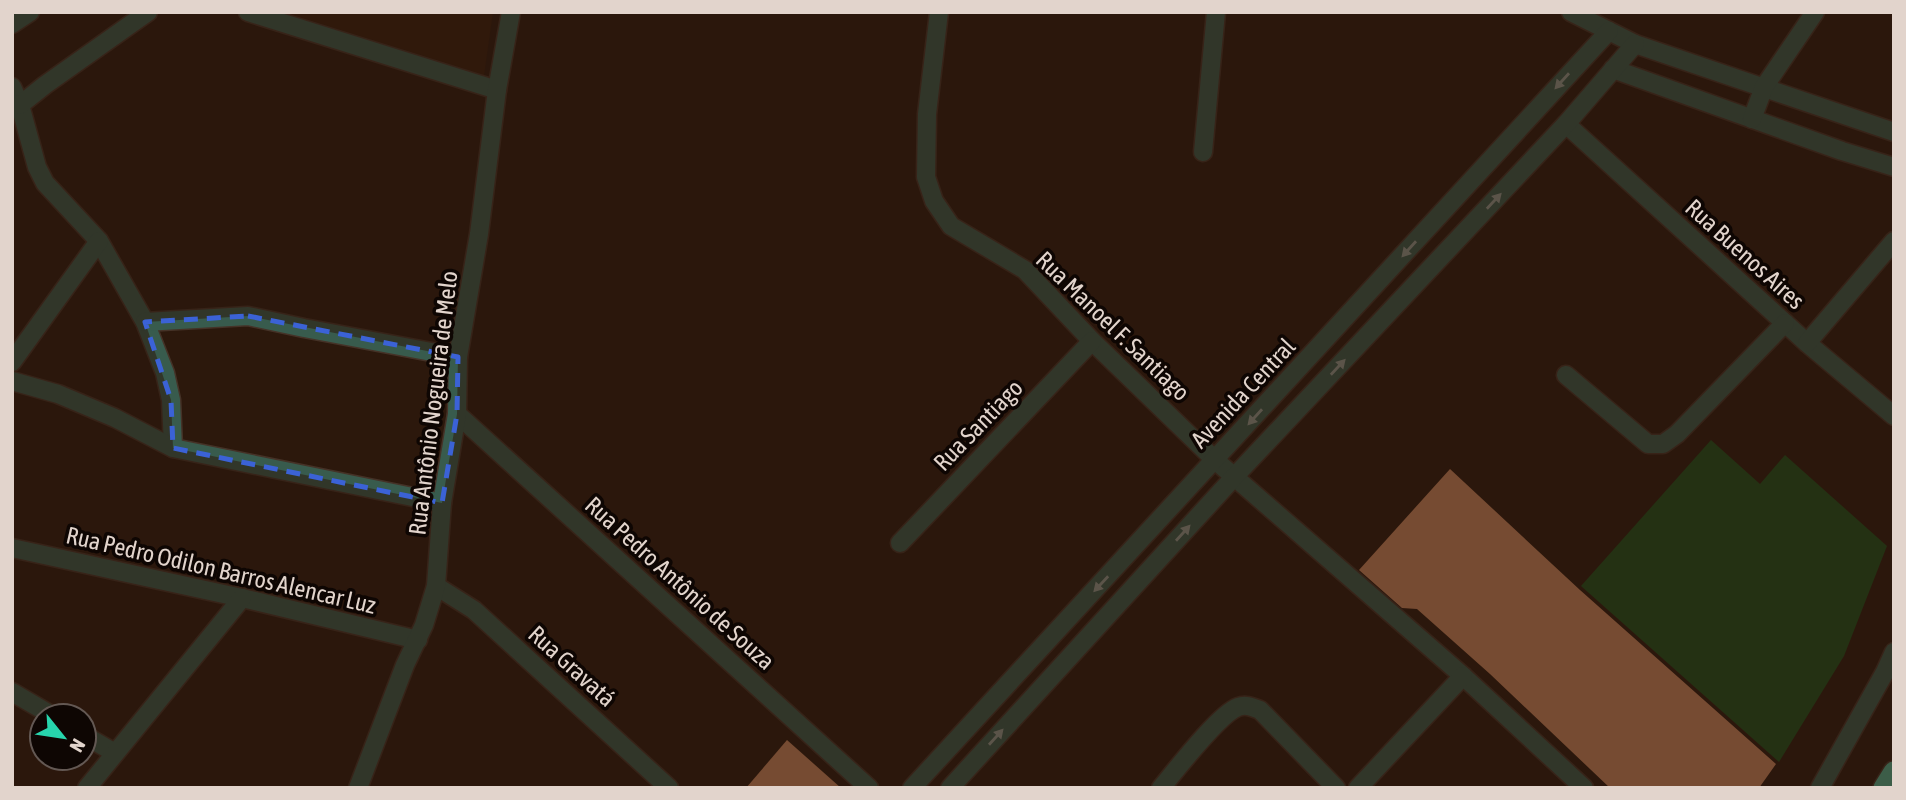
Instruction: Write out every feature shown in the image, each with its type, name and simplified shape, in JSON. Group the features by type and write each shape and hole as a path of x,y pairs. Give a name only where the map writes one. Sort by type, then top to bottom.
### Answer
{"highway":[{"path":"1884,788 1894,772"}],"street":[{"path":"12,24 30,12"},
{"path":"20,105 148,12"},
{"path":"248,12 497,90"},
{"name":"Rua Antônio Nogueira de Melo","path":"358,788 405,665 418,640 436,586 442,503 457,414 458,357 479,234 510,12"},
{"name":"Rua Manoel F. Santiago","path":"939,12 927,114 926,177 942,216 951,226 1025,270 1092,341 1215,460 1463,676 1584,788"},
{"path":"1203,152 1216,12"},
{"path":"1571,12 1634,44 1894,132"},
{"path":"1752,119 1764,87 1815,12"},
{"name":"Avenida Central","path":"912,788 1609,31"},
{"name":"Avenida Central","path":"950,788 1235,476 1566,124 1634,44"},
{"path":"1613,69 1894,167"},
{"path":"12,87 20,105 37,167 45,183 99,241 145,322 165,373 172,400 173,448"},
{"name":"Rua Buenos Aires","path":"1566,124 1807,343 1894,416"},
{"path":"12,362 99,241"},
{"path":"1807,343 1894,241"},
{"path":"145,322 248,316 458,357"},
{"path":"1566,375 1648,444 1663,444 1714,398 1785,323"},
{"name":"Rua Santiago","path":"900,542 1092,341"},
{"path":"12,381 58,394 115,418 173,448 442,503"},
{"name":"Rua Pedro Antônio de Souza","path":"457,414 869,788"},
{"name":"Rua Pedro Odilon Barros Alencar Luz","path":"12,548 418,640"},
{"name":"Rua Gravatá","path":"436,586 474,610 670,788"},
{"path":"87,788 242,598"},
{"path":"1820,788 1894,652"},
{"path":"1358,788 1463,676"},
{"path":"12,692 29,702"},
{"path":"1161,788 1215,727 1236,708 1248,705 1259,710 1336,788"},
{"path":"98,743 115,753"}],"highlighted area":[{"path":"248,316 458,357 457,414 442,503 173,448 171,400 145,322"}],"shaded area":[{"path":"232,12 493,12 483,83"}],"green space":[{"path":"1711,440 1760,484 1785,455 1887,546 1844,656 1779,762 1581,586"}],"building":[{"path":"1450,469 1580,590 1776,764 1759,788 1610,788 1417,609 1402,608 1359,570"},
{"path":"787,740 841,788 746,788"}]}
